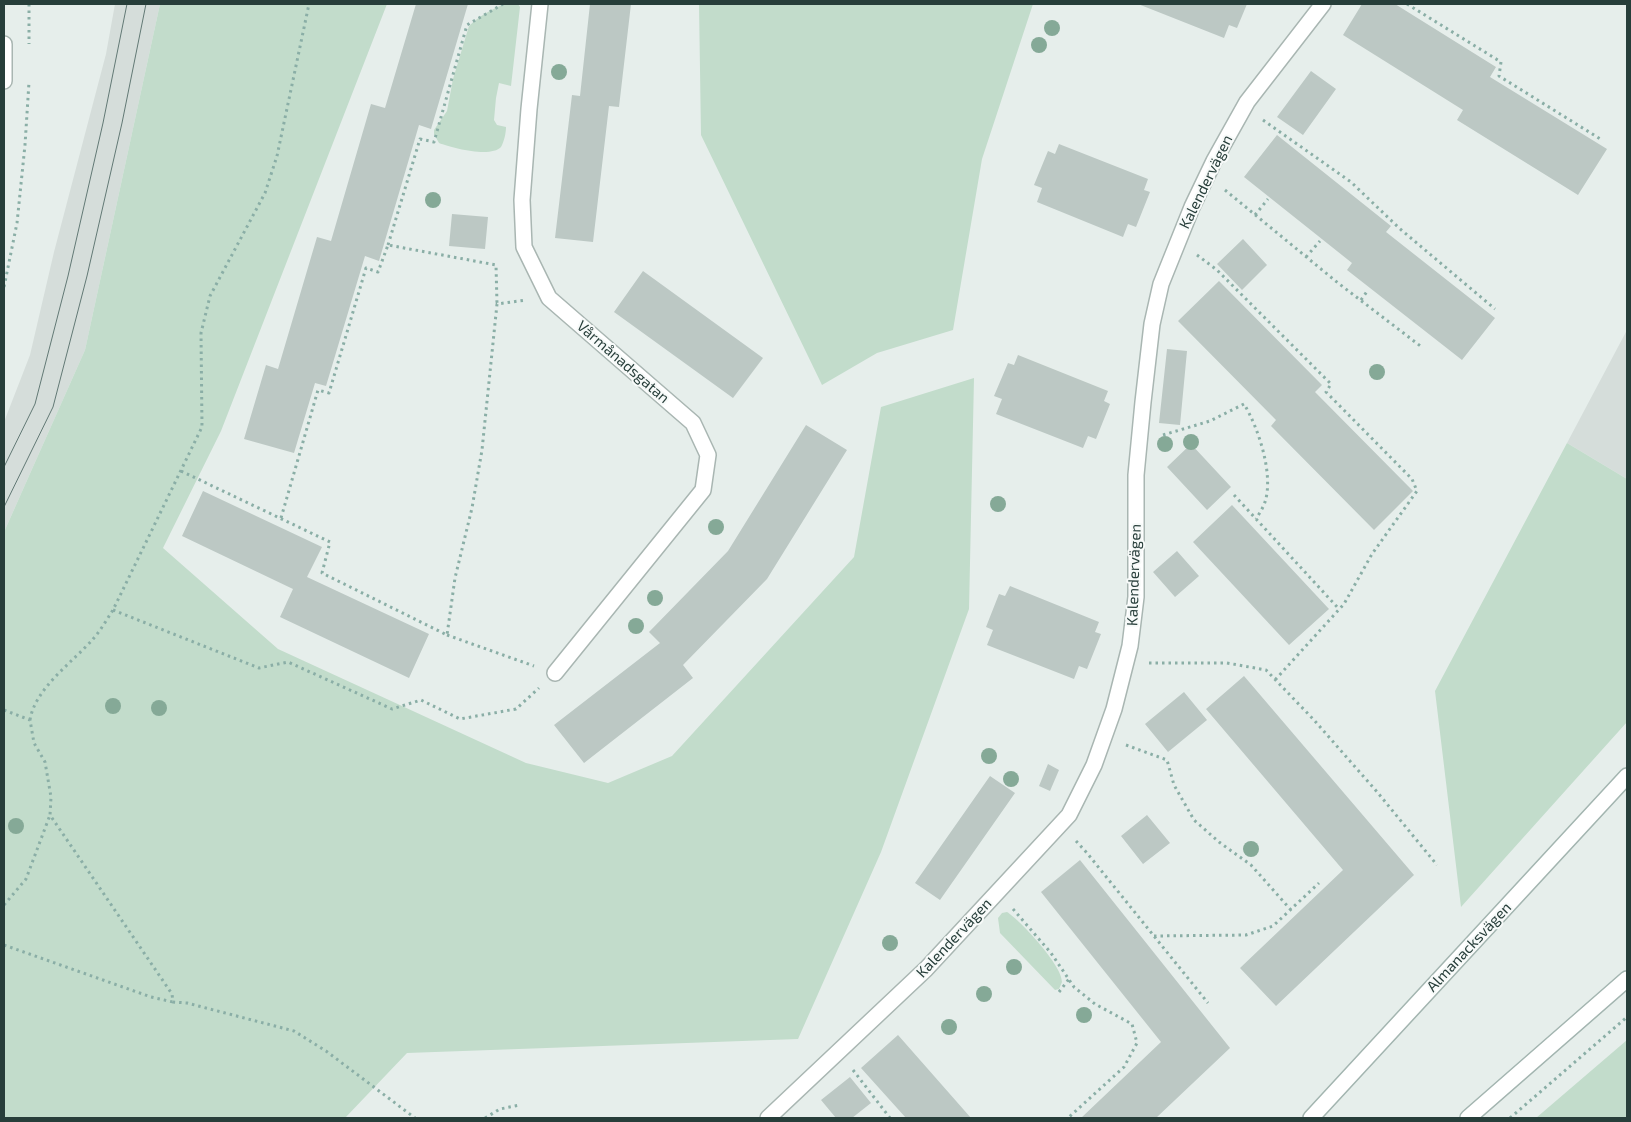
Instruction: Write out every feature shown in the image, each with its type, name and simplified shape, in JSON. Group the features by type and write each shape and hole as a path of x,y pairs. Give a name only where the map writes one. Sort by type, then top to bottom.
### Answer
{"street":[{"name":"Vårmånadsgatan","path":"540,4 522,200 524,248 549,298 693,423 708,455 703,490 555,674"},
{"name":"Kalendervägen","path":"768,1118 926,969 1060,825 1069,815 1094,765 1114,709 1130,646 1136,597 1136,475 1152,324 1161,284 1192,207 1244,107 1266,75 1323,4"},
{"path":"4,44 4,82"},
{"name":"Almanacksvägen","path":"1311,1118 1627,776"},
{"path":"1468,1118 1627,979"}],"path":[{"path":"29,4 29,46"},
{"path":"4,905 26,879 50,815 51,796 45,762 34,743 30,720 35,703 52,681 95,637 114,610 202,427 202,333 210,296 265,193 277,156 309,4"},
{"path":"281,518 318,390 330,393 366,268 378,272 420,139 434,142 467,25 503,4"},
{"path":"1407,4 1500,62 1499,76 1602,140"},
{"path":"4,288 17,223 25,145 29,75"},
{"path":"1244,107 1350,182 1399,228 1495,310"},
{"path":"1207,176 1422,348"},
{"path":"1255,215 1268,199"},
{"path":"1178,241 1217,270 1331,384 1326,392 1412,479 1417,491 1372,554 1344,604 1275,680"},
{"path":"1306,257 1320,241"},
{"path":"388,245 496,265 497,304 482,450 472,508 455,578 447,635"},
{"path":"1361,300 1368,290"},
{"path":"497,304 549,298"},
{"path":"1170,432 1210,421 1244,404 1252,417 1261,440 1266,466 1266,501 1256,520"},
{"path":"114,610 259,668 288,662 392,709 421,700 460,719 516,709 555,674 447,635 322,573 330,542 181,471"},
{"path":"1234,495 1339,609"},
{"path":"1154,663 1227,663 1266,670 1314,720 1378,793 1437,865"},
{"path":"4,710 30,720"},
{"path":"1104,738 1167,760 1174,785 1194,820 1219,842 1251,865 1291,910"},
{"path":"50,815 172,994 173,1002"},
{"path":"1060,825 1088,853 1208,1003"},
{"path":"1154,936 1246,935 1273,926 1319,884"},
{"path":"998,892 1051,953 1074,987 1095,1004 1132,1024 1138,1043 1124,1068 1068,1118"},
{"path":"4,945 152,997 186,1003 294,1031 326,1051 415,1118"},
{"path":"1060,992 1069,979"},
{"path":"1510,1118 1627,1017"},
{"path":"838,1052 890,1118"},
{"path":"485,1118 500,1109 520,1105"}],"shaded area":[{"path":"115,4 160,4 85,350 4,532 4,422 30,355 54,252 106,54"},
{"path":"1627,330 1627,479 1567,443"}],"green space":[{"path":"160,4 387,4 221,431 163,548 278,649 526,763 608,783 672,756 854,557 881,407 974,378 969,609 881,852 798,1039 407,1053 345,1118 4,1118 4,532 85,350"},
{"path":"504,4 518,4 520,7 511,86 499,83 496,98 494,120 497,125 506,127 502,145 496,150 480,152 439,143 434,130 447,111 453,79 469,26 477,19"},
{"path":"699,4 1033,4 982,159 953,330 877,353 822,385 701,135"},
{"path":"1567,443 1627,479 1627,722 1461,907 1435,691"},
{"path":"1007,912 1030,933 1056,965 1062,982 1059,989 1055,990 1000,933 998,918 1002,913"},
{"path":"1627,1040 1627,1118 1536,1118"}],"building":[{"path":"416,4 468,4 431,129 419,125 379,261 365,256 326,386 315,383 294,453 244,439 266,365 278,369 317,237 331,241 371,104 385,108"},
{"path":"590,4 631,4 619,107 609,106 593,242 555,238 572,95 580,96"},
{"path":"1138,4 1247,4 1237,28 1229,25 1224,38"},
{"path":"1362,4 1395,4 1496,67 1490,77 1607,149 1578,195 1457,120 1463,110 1343,35"},
{"path":"1311,71 1336,89 1303,135 1277,117"},
{"path":"1277,135 1391,226 1386,232 1495,318 1462,360 1347,270 1352,263 1244,177"},
{"path":"1059,144 1148,179 1144,190 1150,192 1136,227 1128,224 1123,237 1037,202 1042,188 1034,185 1048,151 1055,154"},
{"path":"452,214 488,217 485,249 449,246"},
{"path":"1243,239 1267,265 1242,290 1217,264"},
{"path":"643,271 763,358 733,398 614,312"},
{"path":"1219,281 1322,385 1315,392 1413,491 1374,530 1271,426 1276,420 1178,321"},
{"path":"1167,349 1187,351 1180,425 1159,423"},
{"path":"1018,355 1108,391 1104,401 1110,404 1096,439 1088,436 1083,448 996,414 1002,399 994,396 1008,363 1014,365"},
{"path":"806,425 847,450 767,579 683,665 693,678 584,763 554,725 660,643 649,632 728,551"},
{"path":"1191,444 1231,487 1207,510 1167,467"},
{"path":"203,491 322,547 307,577 429,634 409,678 280,617 293,589 182,536"},
{"path":"1232,505 1329,609 1289,645 1193,542"},
{"path":"1177,551 1199,576 1175,597 1153,572"},
{"path":"1010,586 1099,622 1095,632 1101,634 1087,669 1079,666 1074,679 987,645 993,630 986,627 999,594 1005,596"},
{"path":"1244,676 1414,875 1276,1006 1240,968 1343,870 1206,709"},
{"path":"1184,692 1207,720 1168,752 1145,724"},
{"path":"1048,764 1059,770 1050,791 1039,786"},
{"path":"990,776 1015,793 940,900 915,883"},
{"path":"1147,815 1170,843 1143,864 1121,836"},
{"path":"1080,860 1230,1048 1156,1118 1081,1118 1161,1042 1041,892"},
{"path":"898,1035 971,1118 906,1118 861,1068"},
{"path":"850,1077 871,1103 852,1118 836,1118 821,1100"}],"tram line":[{"path":"4,467 35,404 68,276 103,123 127,4"},
{"path":"4,507 53,407 87,276 122,123 146,4"}]}
